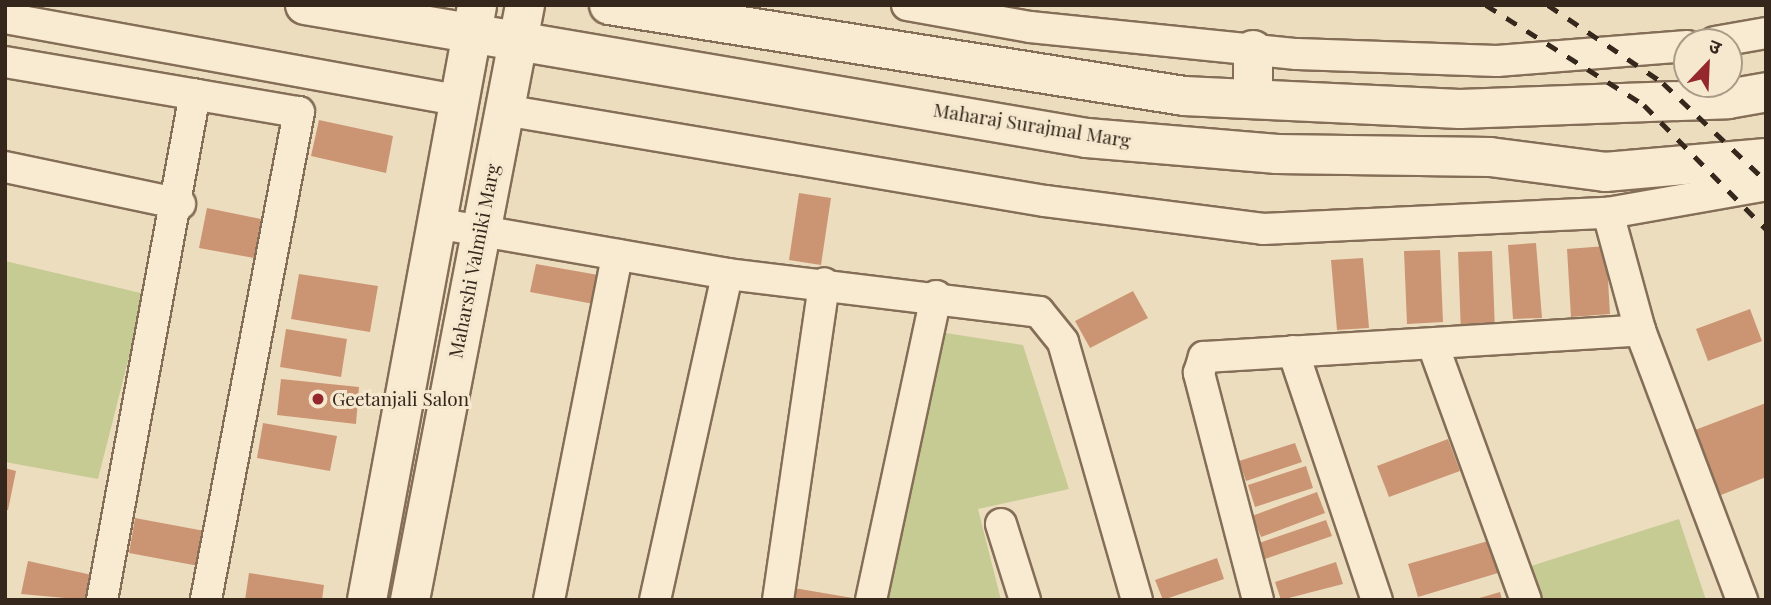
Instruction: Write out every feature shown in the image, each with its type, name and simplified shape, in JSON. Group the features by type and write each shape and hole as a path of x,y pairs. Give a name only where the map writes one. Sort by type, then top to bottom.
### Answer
{"main road":[{"name":"Maharaj Surajmal Marg","path":"305,5 523,21 1087,138 1278,154 1490,157 1605,172 1766,158"},
{"path":"609,5 1184,96 1460,108 1728,99 1766,92"},
{"path":"368,600 457,100 475,18"},
{"name":"Maharshi Valmiki Marg","path":"410,600 478,231 523,21"},
{"path":"1253,50 1253,99"}],"street":[{"path":"907,5 1030,27 1253,50 1497,61 1673,47"},
{"path":"5,18 457,100"},
{"path":"1743,37 1766,33"},
{"path":"5,62 299,112 206,600"},
{"path":"102,600 180,204 195,94"},
{"path":"504,110 1045,201 1263,229 1608,213 1766,185"},
{"path":"5,167 180,204"},
{"path":"1608,213 1640,330 1742,600"},
{"path":"436,223 727,274 824,283 1021,308 1052,323 1137,600"},
{"path":"549,600 617,255"},
{"path":"654,600 727,274"},
{"path":"778,600 824,283"},
{"path":"871,600 936,296"},
{"path":"1258,600 1200,364 1213,353 1433,345 1640,330"},
{"path":"1433,345 1526,600"},
{"path":"1293,351 1377,600"},
{"path":"1001,524 1025,600"}],"green space":[{"path":"5,261 145,294 98,479 5,462"},
{"path":"933,331 1023,345 1069,489 978,509 1001,600 883,600"},
{"path":"1679,519 1706,600 1533,600 1522,569"}],"building":[{"path":"319,120 393,136 386,173 311,156"},
{"path":"799,193 831,198 821,265 789,260"},
{"path":"207,208 261,219 254,258 199,248"},
{"path":"1536,243 1542,318 1513,319 1508,245"},
{"path":"1606,246 1610,314 1571,317 1567,249"},
{"path":"1440,250 1443,322 1407,324 1404,251"},
{"path":"1492,251 1495,332 1461,333 1458,252"},
{"path":"1363,258 1369,328 1337,330 1331,260"},
{"path":"536,264 604,276 599,305 530,292"},
{"path":"299,274 378,286 370,332 291,319"},
{"path":"1133,291 1148,318 1090,348 1075,321"},
{"path":"1750,309 1762,341 1708,361 1696,329"},
{"path":"286,329 347,339 341,377 280,367"},
{"path":"281,379 359,387 356,424 277,415"},
{"path":"1766,403 1766,477 1721,495 1695,430"},
{"path":"263,423 337,436 330,471 257,458"},
{"path":"1448,439 1460,471 1389,497 1377,466"},
{"path":"1295,443 1302,462 1246,481 1239,461"},
{"path":"1306,466 1313,488 1255,507 1248,485"},
{"path":"5,468 16,471 8,510 5,510"},
{"path":"1317,492 1325,513 1261,537 1252,516"},
{"path":"135,518 210,532 204,567 129,553"},
{"path":"1326,520 1332,536 1265,559 1259,543"},
{"path":"1488,541 1498,573 1418,597 1408,564"},
{"path":"1217,558 1224,579 1163,600 1155,580"},
{"path":"28,561 92,575 87,600 21,594"},
{"path":"1336,562 1343,584 1281,600 1275,582"},
{"path":"249,573 324,585 322,600 245,600"},
{"path":"788,587 853,598 853,600 786,600"},
{"path":"1500,592 1502,600 1476,600 1476,599"}],"railway":[{"path":"1486,5 1644,105 1766,229"},
{"path":"1548,5 1663,83 1766,181"}],"place":[{"name":"Geetanjali Salon","path":"318,399"}]}
